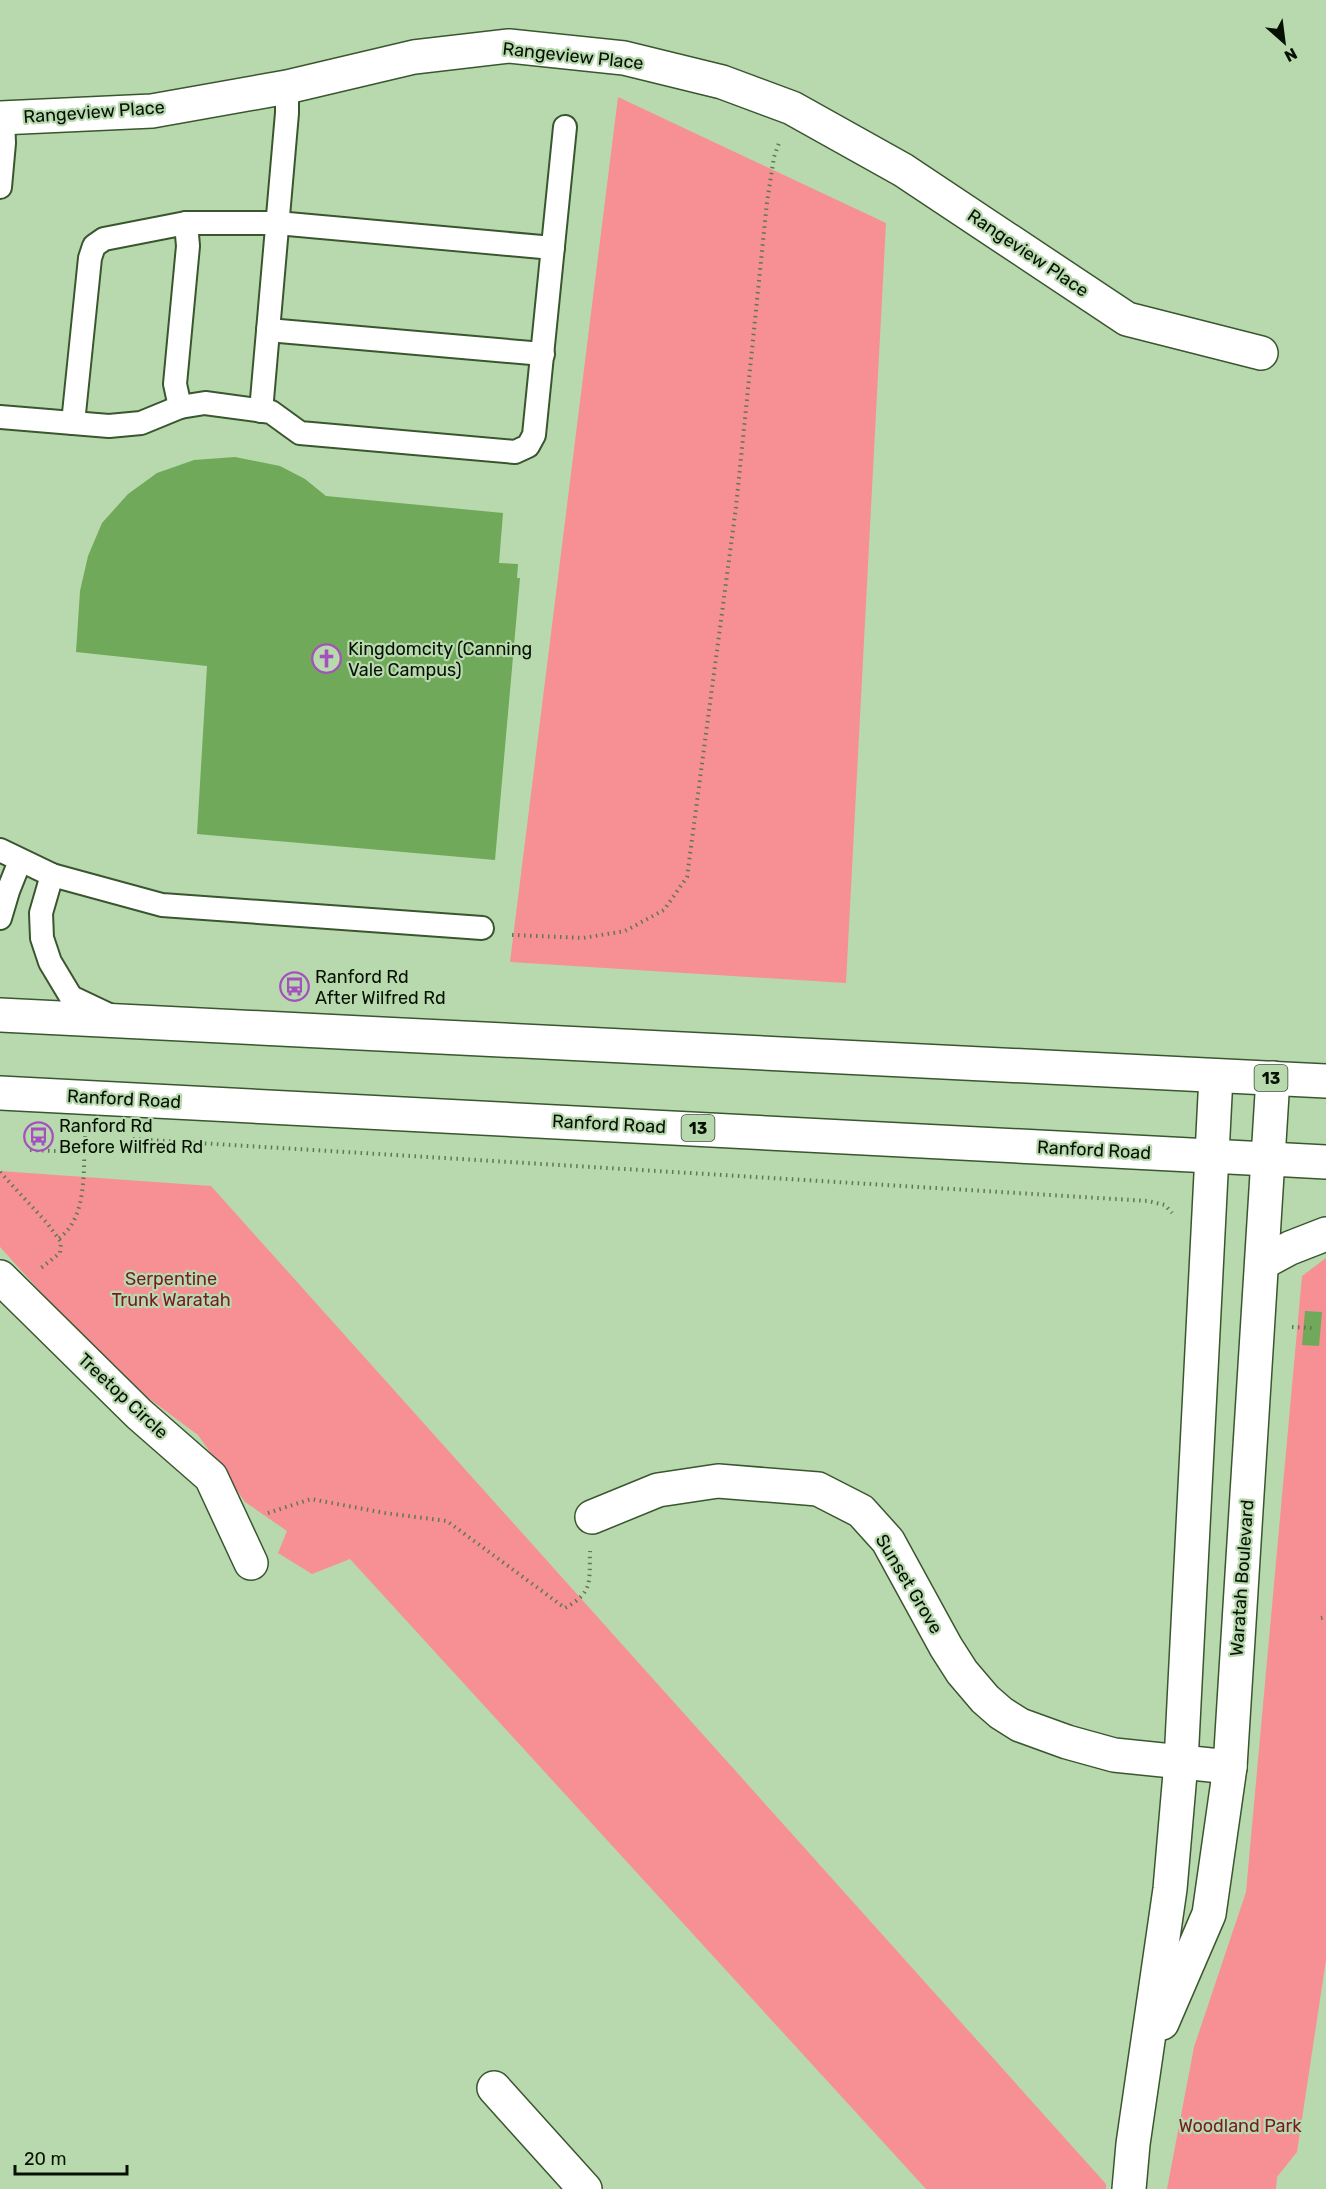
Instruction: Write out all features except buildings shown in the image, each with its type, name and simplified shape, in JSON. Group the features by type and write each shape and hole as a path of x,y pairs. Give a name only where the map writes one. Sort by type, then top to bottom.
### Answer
{"street":[{"name":"Rangeview Place","path":"2,118 152,111 287,87 414,57 509,46 624,58 722,82 792,108 903,170 1127,319 1261,353"},
{"name":"13","path":"0,1015 1326,1081"},
{"name":"Waratah Boulevard","path":"1129,2189 1133,2144 1170,1889 1181,1762 1216,1076"},
{"name":"Waratah Boulevard","path":"1145,2064 1209,1914 1230,1767 1273,1078"},
{"name":"Ranford Road","path":"0,1093 1326,1162"},
{"path":"1262,1263 1290,1248 1326,1234"},
{"name":"Treetop Circle","path":"5,1282 139,1414 211,1477 251,1563"},
{"name":"Sunset Grove","path":"592,1517 658,1490 718,1481 818,1489 861,1511 888,1541 962,1672 985,1699 1001,1713 1020,1725 1067,1742 1114,1755 1230,1767"},
{"path":"494,2088 585,2189"}],"lane":[{"path":"261,411 287,113 287,87"},
{"path":"0,187 4,143 2,118"},
{"path":"0,417 109,426 141,423 180,407 205,403 271,412 300,433 515,452 528,447 534,435 565,127"},
{"path":"180,407 175,384 188,246 186,223"},
{"path":"73,423 90,258 94,246 104,239 186,223 277,223 553,248"},
{"path":"268,330 543,354"},
{"path":"0,850 52,875 162,905 482,928"},
{"path":"0,918 20,861"},
{"path":"52,875 41,913 42,938 50,962 71,997 122,1021"}],"path":[{"path":"482,928 508,935 583,938 625,930 664,909 687,877 736,507 767,202 774,157 792,108"},
{"path":"74,1135 97,1137"},
{"path":"59,1238 67,1233 78,1212 85,1136"},
{"path":"132,1139 1148,1201 1165,1205 1173,1214"},
{"path":"30,1150 84,1152"},
{"path":"0,1172 59,1238 62,1248 57,1256 30,1276 22,1274 5,1282"},
{"path":"233,1524 311,1499 385,1513 447,1521 565,1608 581,1599 589,1584 592,1517"}],"green space":[{"path":"618,97 886,223 846,983 510,962"},
{"name":"Serpentine Trunk Waratah","path":"0,1171 211,1186 1106,2184 1106,2189 926,2189 350,1559 312,1574 278,1553 287,1531 245,1502 198,1435 112,1371 0,1247"},
{"name":"Woodland Park","path":"1326,1258 1326,1960 1297,2152 1277,2177 1276,2189 1167,2189 1194,2047 1246,1892 1302,1276"}],"place":[{"name":"Kingdomcity (Canning Vale Campus)","path":"327,659"},
{"name":"Ranford Rd After Wilfred Rd","path":"294,987"},
{"name":"Ranford Rd Before Wilfred Rd","path":"38,1136"}]}
